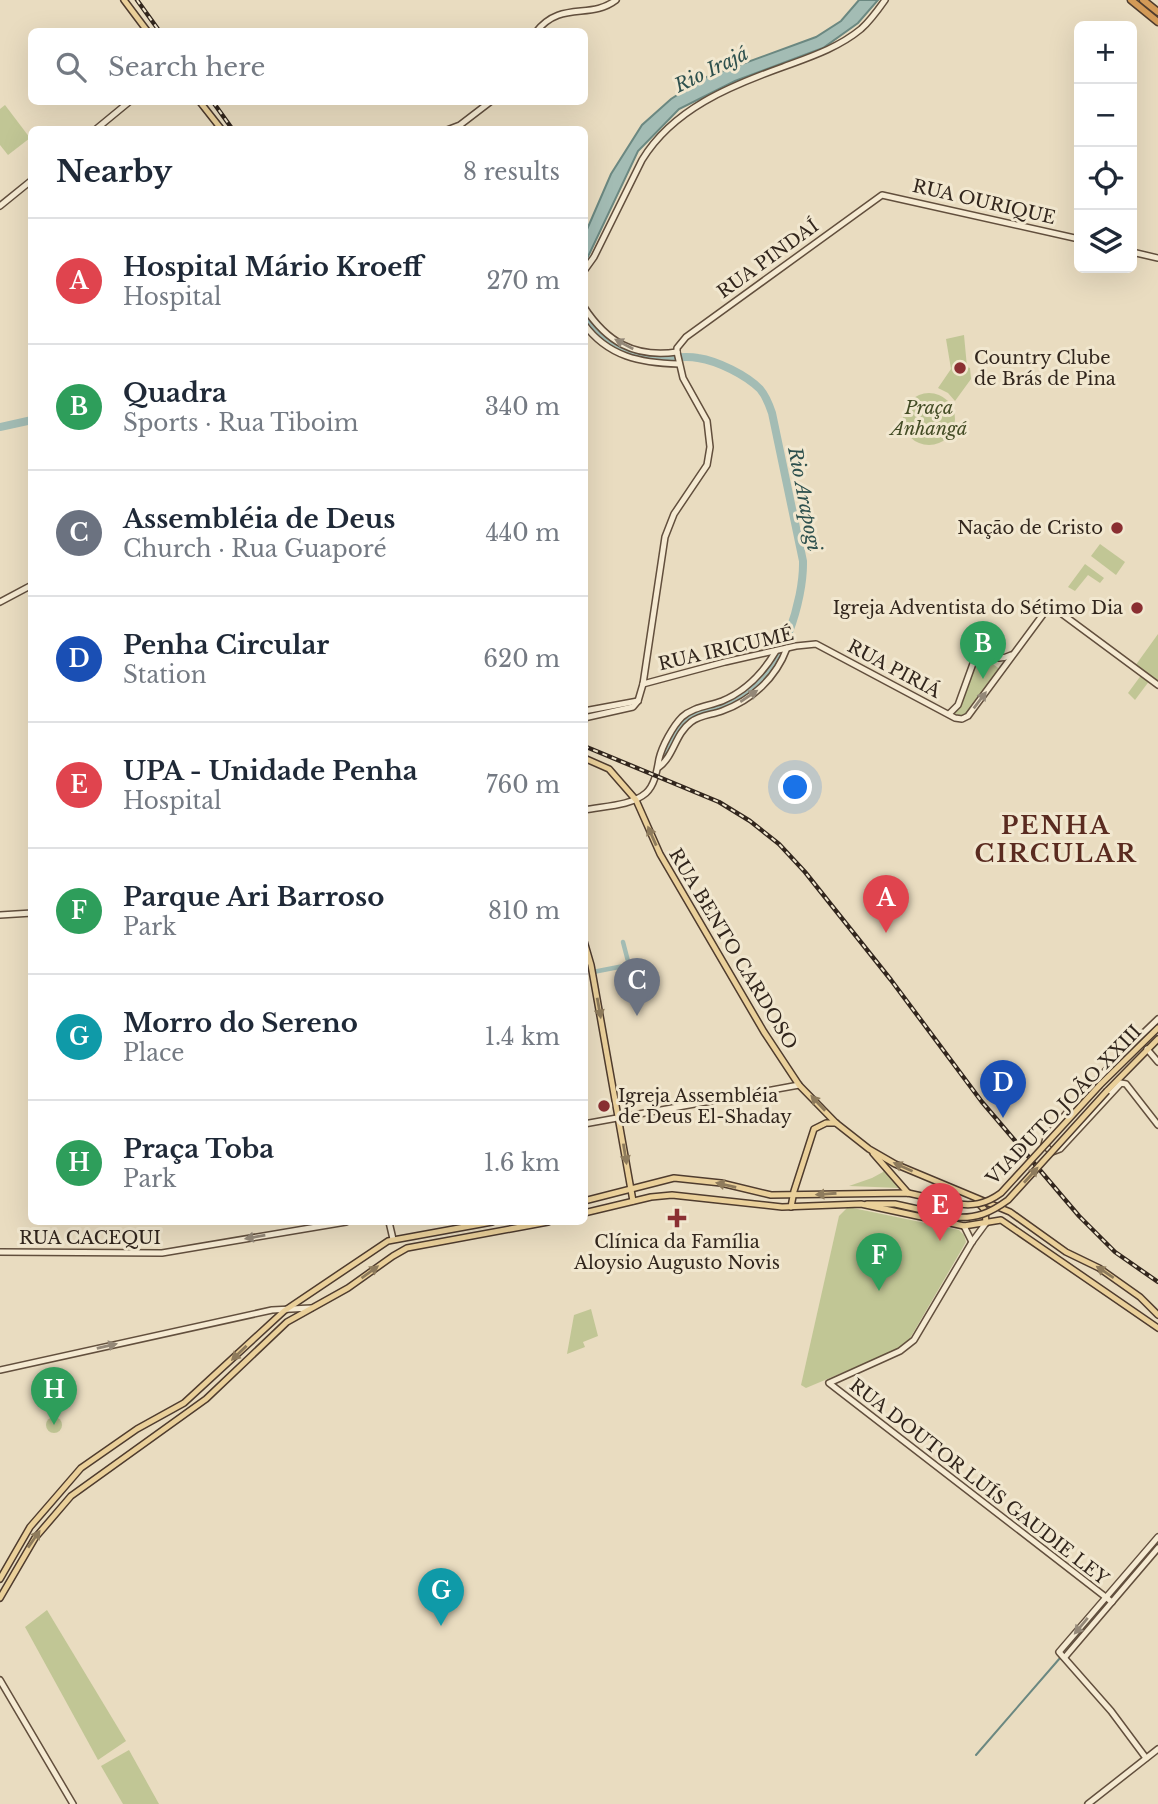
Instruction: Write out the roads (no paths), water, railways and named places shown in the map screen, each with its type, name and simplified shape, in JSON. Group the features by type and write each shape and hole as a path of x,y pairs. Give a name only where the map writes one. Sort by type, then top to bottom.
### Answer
{"highway":[{"path":"1131,0 1158,17"},
{"path":"1143,0 1158,17"}],"main road":[{"path":"124,0 145,28"},
{"path":"202,105 219,126"},
{"name":"RUA BENTO CARDOSO","path":"588,760 609,769 636,800 665,863 731,978 799,1085 835,1123 869,1149"},
{"path":"588,955 633,1201"},
{"name":"VIADUTO JOÃO XXIII","path":"588,1200 680,1178 721,1183 762,1194 793,1196 908,1193 953,1203 983,1203 1001,1194 1100,1084 1158,1028"},
{"path":"588,1212 672,1195 791,1207 895,1203 954,1217 983,1215 1008,1200 1158,1039"},
{"path":"791,1207 814,1129 826,1123 835,1123"},
{"path":"869,1149 908,1193"},
{"path":"869,1149 895,1164 1010,1212 1066,1252 1099,1268 1140,1297 1158,1315"},
{"path":"970,1196 983,1207 986,1223"},
{"path":"861,1204 966,1226 994,1220 1006,1222 1158,1328"},
{"path":"966,1226 981,1214 983,1207"},
{"path":"0,1579 30,1527 80,1468 137,1429 184,1403 290,1307 377,1246 393,1239 475,1225"},
{"path":"0,1598 34,1538 71,1496 206,1399 283,1325 348,1288 407,1248 532,1225"}],"street":[{"path":"540,28 550,17 564,10 605,6 616,0"},
{"path":"588,268 647,151 673,124 714,94 834,47 862,29 885,0"},
{"path":"100,126 125,105"},
{"path":"457,126 486,105"},
{"path":"0,206 28,183"},
{"name":"RUA OURIQUE","path":"882,195 1074,238"},
{"name":"RUA PINDAÍ","path":"678,358 680,344 686,337 882,195"},
{"path":"1137,252 1158,258"},
{"path":"588,312 603,332 628,347 647,354 678,358"},
{"path":"588,328 605,345 634,360 678,358"},
{"path":"588,717 630,708 638,701 643,684 665,537 674,514 707,465 710,447 707,421 683,378 678,358"},
{"path":"0,602 28,587"},
{"path":"999,676 1049,606 1158,685"},
{"name":"RUA IRICUMÉ","path":"643,684 725,662 816,644"},
{"name":"RUA PIRIÁ","path":"816,644 959,719 968,716 999,676"},
{"path":"659,767 665,762 679,735 689,723 722,711 753,695 776,670 782,650"},
{"path":"588,809 636,800 651,787 662,753 682,717 694,709 723,701 738,693 758,677 782,650"},
{"path":"993,659 1005,658 1014,653"},
{"path":"949,714 961,699 971,664 977,656 984,655 993,659 998,664 999,676"},
{"path":"588,710 638,701"},
{"path":"0,915 28,913"},
{"path":"1158,1019 1113,1061 1071,1106 1046,1138 1044,1145 1048,1150 1055,1151 1064,1146 1121,1083 1126,1084 1158,1125"},
{"path":"1147,1049 1158,1062"},
{"path":"588,1123 799,1085"},
{"path":"972,1241 986,1223"},
{"name":"RUA CACEQUI","path":"0,1252 162,1254 329,1225"},
{"path":"390,1225 393,1239"},
{"path":"966,1226 972,1241"},
{"name":"RUA DOUTOR LUÍS GAUDIE LEY","path":"972,1241 914,1340 900,1351 829,1383 1108,1600"},
{"path":"0,1370 235,1317 290,1307 311,1308"},
{"path":"1146,1758 1111,1711 1062,1655 1158,1537"},
{"path":"1108,1600 1158,1548"},
{"path":"0,1680 74,1804"},
{"path":"1088,1804 1158,1749"}],"water":[{"name":"Rio Irajá","path":"859,0 878,0 858,23 823,48 735,81 679,109 638,151 588,257 588,227 611,174 642,125 671,99 704,78 816,37 841,21"}],"waterway":[{"name":"Rio Arapogi","path":"588,323 605,341 634,356 706,360 740,374 760,389 772,413 803,561 800,595 795,614 771,669 747,693 690,719 682,727 665,756"},
{"name":"Rio Irajá","path":"0,427 28,421"},
{"path":"593,972 629,965 623,942"},
{"path":"1111,1597 1158,1542"},
{"path":"1064,1654 1107,1601"},
{"path":"976,1755 1060,1658"}],"railway":[{"path":"137,0 157,28"},
{"path":"215,105 230,126"},
{"path":"588,748 719,802 750,821 779,844 805,872 891,980 982,1102 1079,1216 1115,1252 1158,1282"}],"place":[{"name":"Country Clube de Brás de Pina","path":"960,368"},
{"name":"Nação de Cristo","path":"1117,528"},
{"name":"Igreja Adventista do Sétimo Dia","path":"1137,608"},
{"name":"Quadra","path":"983,679"},
{"name":"Hospital Mário Kroeff","path":"886,933"},
{"name":"Assembléia de Deus","path":"637,1016"},
{"name":"Igreja Assembléia de Deus El-Shaday","path":"604,1106"},
{"name":"Penha Circular","path":"1003,1118"},
{"name":"Clínica da Família Aloysio Augusto Novis","path":"677,1218"},
{"name":"UPA - Unidade Penha","path":"940,1241"},
{"name":"Parque Ari Barroso","path":"879,1291"},
{"name":"Praça Toba","path":"54,1425"},
{"name":"Morro do Sereno","path":"441,1626"}],"district":[{"name":"PENHA CIRCULAR","path":"1056,840"}],"park label":[{"name":"Praça Anhangá","path":"929,418"}]}
